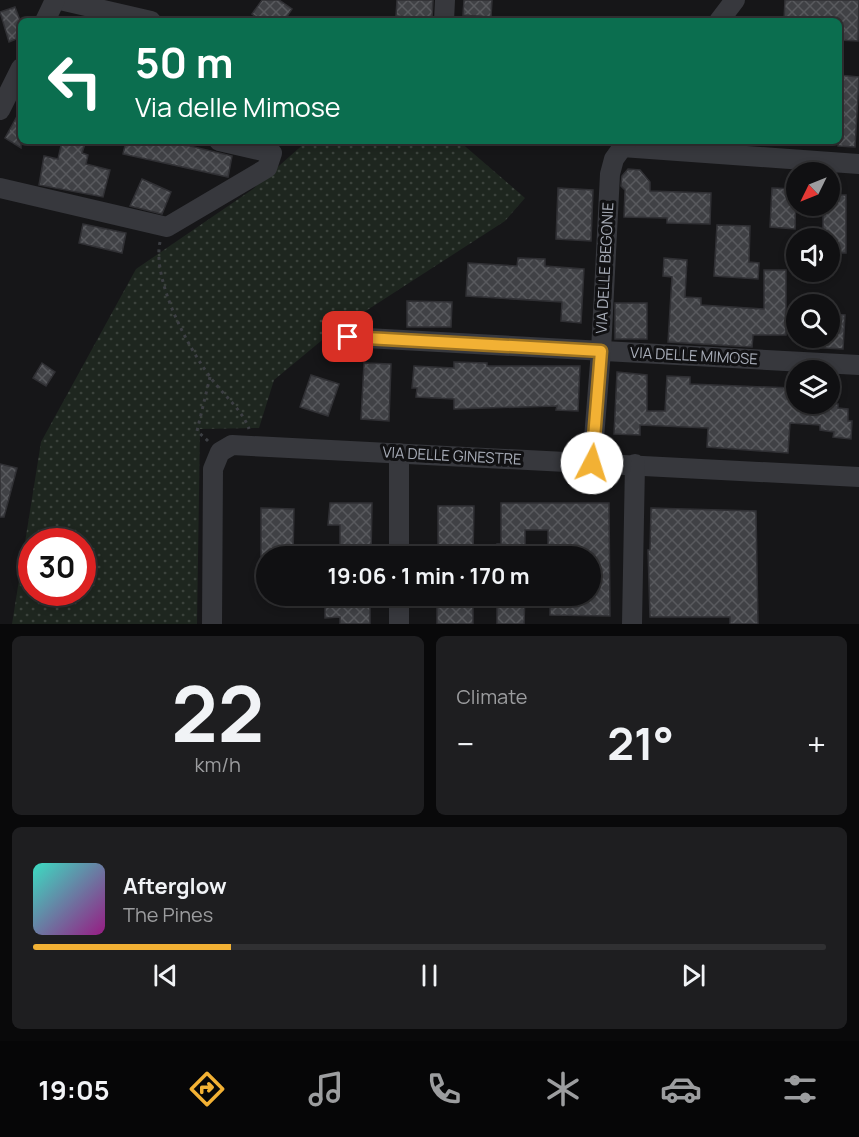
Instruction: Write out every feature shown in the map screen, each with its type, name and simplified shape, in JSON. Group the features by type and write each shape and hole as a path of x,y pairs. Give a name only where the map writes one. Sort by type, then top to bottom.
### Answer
{"street":[{"path":"46,18 55,0"},
{"path":"60,0 138,18"},
{"path":"444,18 446,0"},
{"path":"721,18 735,0"},
{"path":"10,100 18,77"},
{"path":"0,188 167,227 267,168 272,153 232,144"},
{"path":"625,144 859,164"},
{"name":"VIA DELLE BEGONIE","path":"592,463 601,351 610,174 614,159 625,144"},
{"name":"VIA DELLE MIMOSE","path":"348,337 859,364"},
{"name":"VIA DELLE GINESTRE","path":"220,452 232,445 255,445 859,477"},
{"path":"212,624 213,469 220,452"},
{"path":"399,453 399,546"},
{"path":"632,624 635,464"},
{"path":"399,606 399,624"}],"path":[{"path":"167,227 158,245 162,279 182,330 210,377 246,420 255,445"},
{"path":"210,377 197,431 220,452"}],"shaded area":[{"path":"304,144 462,144 525,198 505,221 327,336 274,380 259,428 200,429 197,624 12,624 18,586 18,606 96,606 96,528 27,528 41,442 136,269 253,189"}],"building":[{"path":"262,0 279,0 292,9 286,18 258,18 252,14"},
{"path":"397,0 433,0 432,18 396,16"},
{"path":"464,0 492,0 491,17 463,15"},
{"path":"785,0 859,0 858,41 842,40 842,18 784,18"},
{"path":"15,7 19,18 18,38 9,42 0,12"},
{"path":"842,75 859,77 855,147 838,146 842,144"},
{"path":"18,114 18,144 21,144 21,148 5,138"},
{"path":"61,144 85,144 82,153 88,155 86,164 110,170 103,197 39,185 44,156 58,159"},
{"path":"125,144 182,144 232,156 228,177 123,154"},
{"path":"628,169 640,170 650,182 650,191 711,193 710,224 667,223 667,218 624,217 625,190 621,186 622,176"},
{"path":"142,179 171,192 162,214 130,206"},
{"path":"558,188 593,190 591,241 556,239"},
{"path":"772,188 786,189 786,216 795,216 795,228 770,227"},
{"path":"840,195 846,195 846,253 840,253 840,228 823,228 823,216 840,216"},
{"path":"83,224 126,233 122,253 79,243"},
{"path":"717,225 750,226 749,262 759,263 758,279 714,276"},
{"path":"518,258 545,259 545,266 584,269 581,323 561,321 562,302 466,296 468,263 517,266"},
{"path":"664,258 687,260 685,297 701,298 701,305 764,309 764,270 786,270 786,335 753,335 752,347 668,342 672,277 663,276"},
{"path":"407,301 452,302 451,327 407,327"},
{"path":"615,303 647,303 647,339 615,339"},
{"path":"840,315 845,315 843,349 824,348 840,348"},
{"path":"454,362 487,363 487,366 580,366 578,411 556,410 557,406 454,409 454,399 416,397 417,388 412,388 414,366 454,368"},
{"path":"42,363 55,372 46,386 33,378"},
{"path":"364,363 391,364 389,421 361,419"},
{"path":"617,372 647,375 647,411 665,411 667,376 690,377 690,384 786,388 786,414 840,414 840,408 848,409 848,421 852,421 851,439 833,437 834,432 820,430 820,425 790,423 788,453 707,447 708,428 640,425 640,435 614,434"},
{"path":"311,375 339,384 328,416 300,407"},
{"path":"0,464 17,468 4,517 0,517"},
{"path":"330,503 372,503 371,546 340,546 340,525 328,525"},
{"path":"501,503 609,503 610,616 550,615 550,606 601,606 601,546 548,546 548,530 525,530 525,546 497,546 501,544"},
{"path":"438,506 474,506 473,546 438,546"},
{"path":"261,508 294,509 293,546 261,546"},
{"path":"651,508 756,511 758,624 730,624 730,617 650,617 648,550 650,550"},
{"path":"325,606 370,606 370,624 340,624 340,617 325,618"},
{"path":"437,606 473,606 473,624 437,624"},
{"path":"497,606 525,606 524,624 497,624"}],"route":[{"path":"348,337 601,351 592,463"}]}
